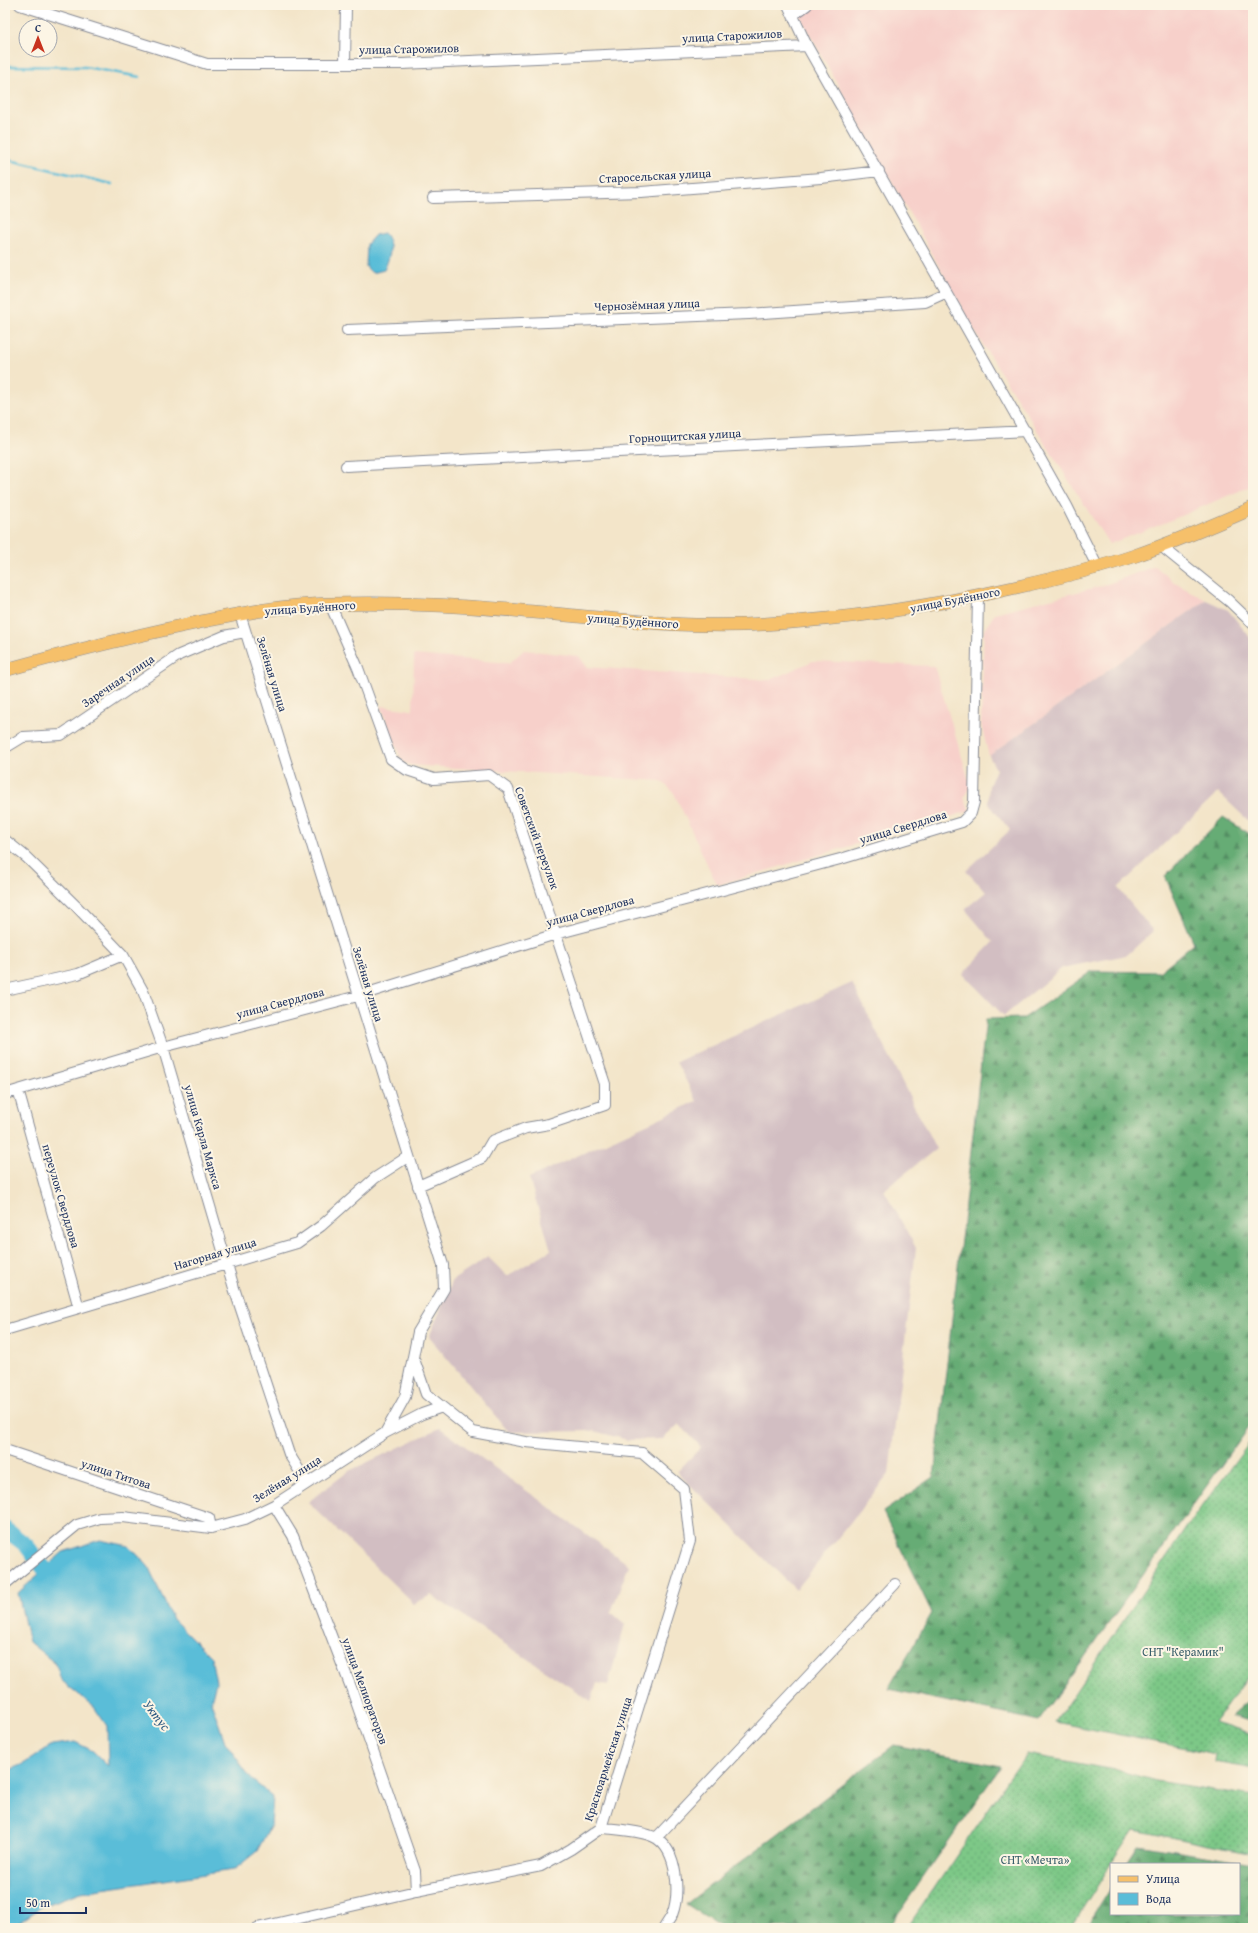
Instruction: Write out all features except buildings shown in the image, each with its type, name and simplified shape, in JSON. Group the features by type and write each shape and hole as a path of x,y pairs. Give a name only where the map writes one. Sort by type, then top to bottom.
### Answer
{"main road":[{"name":"улица Будённого","path":"5,670 154,631 240,614 280,608 330,604 521,610 641,623 754,624 913,609 978,596 1098,568 1161,546 1253,508"}],"street":[{"name":"улица Старожилов","path":"20,5 207,64 410,63 807,46"},
{"path":"346,5 346,64"},
{"path":"788,5 807,46 1072,514 1098,568"},
{"path":"793,15 807,5"},
{"name":"Старосельская улица","path":"433,198 641,192 821,178 879,171"},
{"name":"Чернозёмная улица","path":"347,330 749,314 925,302 946,293"},
{"name":"Горнощитская улица","path":"346,466 1026,431"},
{"path":"1161,546 1229,600 1253,624"},
{"name":"улица Свердлова","path":"5,1094 163,1047 358,996 556,934 844,858 955,824 967,818 972,813 974,802 978,596"},
{"name":"Советский переулок","path":"330,604 358,668 391,759 407,770 434,779 489,775 508,789 605,1084 605,1105 549,1124 526,1128 492,1141 482,1158 418,1186"},
{"name":"Зелёная улица","path":"240,614 443,1265 444,1289 418,1332 405,1397 385,1433"},
{"name":"Заречная улица","path":"5,748 23,737 60,735 179,656 224,636 245,632"},
{"name":"улица Карла Маркса","path":"5,840 26,857 71,900 123,955 144,991 163,1047 226,1264 289,1454 307,1483"},
{"path":"5,990 78,974 123,955"},
{"name":"переулок Свердлова","path":"18,1090 78,1308"},
{"name":"Нагорная улица","path":"5,1330 297,1243 321,1226 375,1178 409,1156"},
{"path":"414,1358 426,1394 442,1407"},
{"name":"Зелёная улица","path":"5,1584 77,1525 100,1518 123,1517 211,1528 245,1519 274,1505 385,1433 422,1414 442,1407"},
{"name":"Красноармейская улица","path":"257,1928 416,1891 541,1866 572,1849 601,1828 690,1541 684,1489 642,1452 526,1442 473,1432 442,1407"},
{"name":"улица Титова","path":"5,1450 209,1518 211,1528"},
{"name":"улица Мелиораторов","path":"274,1505 293,1536 352,1690 415,1871 416,1891"},
{"path":"656,1838 671,1820 895,1584"},
{"path":"601,1828 626,1830 656,1838 667,1850 675,1868 676,1889 672,1914 664,1928"}],"shaded area":[{"path":"815,5 1253,5 1253,485 1157,526 1109,544 980,340 798,13"},
{"path":"1155,566 1175,583 1206,600 989,756 981,724 984,630 995,613 1105,585"},
{"path":"1206,600 1228,610 1253,641 1253,825 1218,792 1118,888 1153,931 1127,955 1062,968 1004,1016 963,974 993,942 965,909 986,892 966,871 1010,830 988,803 989,786 996,769 989,756"},
{"path":"524,650 579,656 587,667 770,680 813,661 934,666 971,787 964,798 970,811 717,885 674,793 662,781 410,765 402,761 381,706 413,710 414,655 509,663"},
{"path":"852,983 936,1149 884,1190 916,1248 889,1474 796,1590 677,1472 701,1447 679,1424 663,1439 628,1440 594,1431 509,1432 429,1337 453,1280 488,1257 507,1276 551,1250 529,1178 697,1101 676,1062"},
{"path":"440,1428 629,1565 611,1612 625,1624 608,1685 597,1683 591,1701 431,1595 414,1604 308,1502 349,1471"}],"green space":[{"path":"1223,817 1253,836 1253,1421 1039,1721 888,1689 932,1613 883,1512 934,1477 986,1019 1024,1018 1092,971 1159,972 1194,943 1165,876"},
{"name":"СНТ \"Керамик\"","path":"1253,1437 1253,1669 1215,1722 1253,1734 1253,1769 1215,1762 1216,1754 1055,1722 1188,1525"},
{"path":"1253,1697 1253,1722 1231,1716"},
{"path":"894,1745 1001,1766 888,1928 724,1928 686,1904"},
{"name":"СНТ «Мечта»","path":"1026,1754 1116,1770 1156,1781 1253,1796 1253,1854 1134,1830 1112,1863 1110,1863 1110,1866 1071,1928 907,1928"},
{"path":"1138,1845 1253,1864 1253,1928 1086,1928 1110,1890 1110,1915 1240,1915 1240,1863 1127,1863"}],"water":[{"path":"384,233 390,246 388,260 384,270 372,273 366,267 367,244 375,235"},
{"path":"100,1540 129,1546 148,1566 172,1618 211,1657 216,1682 211,1701 225,1742 252,1780 273,1797 271,1825 257,1851 234,1870 81,1892 43,1906 11,1928 5,1928 5,1772 25,1763 52,1745 75,1742 93,1751 108,1766 107,1726 94,1707 61,1680 56,1664 29,1642 18,1593 63,1552"}],"waterway":[{"path":"5,66 85,67 140,77"},
{"path":"5,159 112,184"},
{"name":"Уктус","path":"5,1529 26,1545 57,1585"}]}
